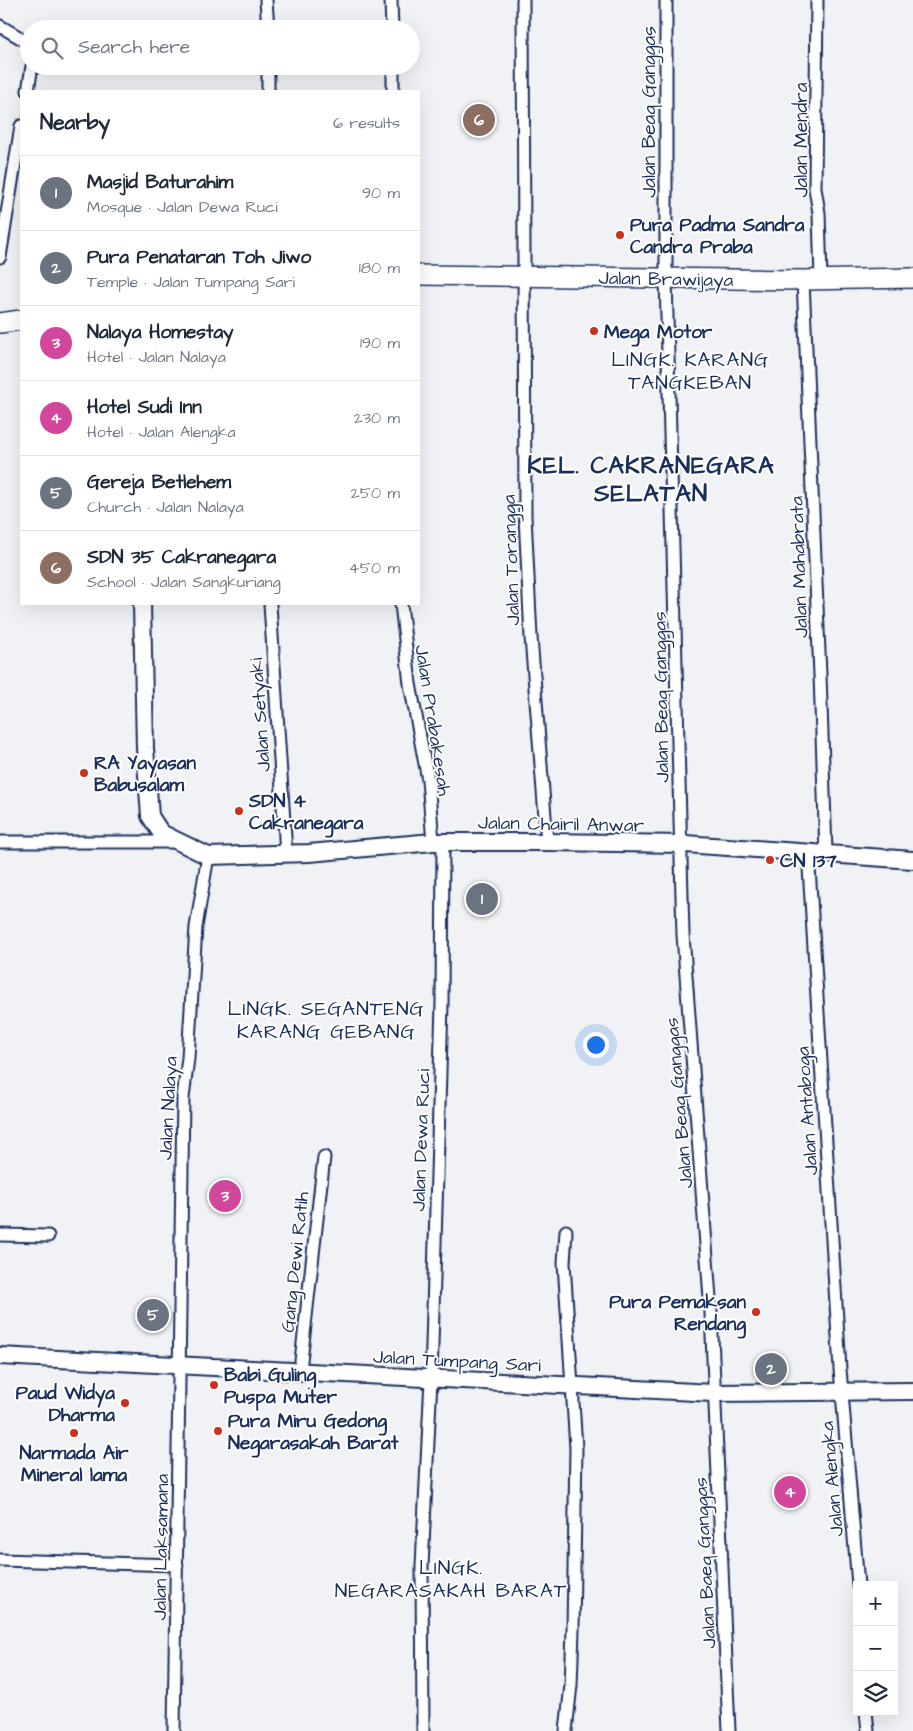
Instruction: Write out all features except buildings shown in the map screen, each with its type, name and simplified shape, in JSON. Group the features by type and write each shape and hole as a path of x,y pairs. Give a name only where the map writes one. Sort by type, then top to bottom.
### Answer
{"main road":[{"name":"Jalan Brawijaya","path":"420,275 812,279 913,278"},
{"path":"0,323 20,320"}],"street":[{"path":"266,0 267,20"},
{"path":"391,0 392,20"},
{"name":"Jalan Torangga","path":"523,0 525,516 531,637 547,842"},
{"name":"Jalan Beaq Ganggas","path":"666,0 666,278 681,844 686,982 710,1292 713,1393"},
{"name":"Jalan Mendra","path":"812,279 819,214 815,188 817,0"},
{"path":"0,26 20,37"},
{"path":"28,90 31,75"},
{"path":"268,75 268,90"},
{"path":"393,75 393,90"},
{"path":"0,257 20,132"},
{"name":"Jalan Mahabrata","path":"812,279 826,853"},
{"path":"142,605 148,806 150,816 161,833 208,856"},
{"name":"Jalan Setyaki","path":"270,605 286,853"},
{"name":"Jalan Prabakesah","path":"401,605 410,684 438,842"},
{"path":"0,842 176,842"},
{"name":"Jalan Chairil Anwar","path":"208,856 286,853 438,842 547,842 681,844 913,860"},
{"name":"Jalan Dewa Ruci","path":"423,1731 422,1566 431,1379 442,1004 438,842"},
{"name":"Jalan Antaboga","path":"808,852 840,1369"},
{"name":"Jalan Nalaya","path":"179,1364 183,1098 188,1058 196,927 208,856"},
{"name":"Gang Dewi Ratih","path":"300,1370 324,1157"},
{"path":"566,1231 564,1263 576,1448 575,1571 571,1685 566,1731"},
{"path":"0,1235 48,1236"},
{"name":"Jalan Tumpang Sari","path":"0,1356 300,1370 431,1379 713,1393 913,1391"},
{"name":"Jalan Laksamana","path":"174,1731 179,1364"},
{"name":"Jalan Alengka","path":"840,1369 858,1581"},
{"name":"Jalan Baeq Ganggas","path":"713,1393 723,1554 729,1731"},
{"path":"0,1560 177,1565"},
{"path":"866,1716 868,1731"}],"place":[{"name":"SDN 35 Cakranegara","path":"479,120"},
{"name":"Pura Padma Sandra Candra Praba","path":"620,235"},
{"name":"Mega Motor","path":"594,331"},
{"name":"RA Yayasan Babusalam","path":"84,773"},
{"name":"SDN 4 Cakranegara","path":"239,811"},
{"name":"CN 137","path":"770,860"},
{"name":"Masjid Baturahim","path":"482,899"},
{"name":"Nalaya Homestay","path":"225,1196"},
{"name":"Pura Pemaksan Rendang","path":"756,1312"},
{"name":"Gereja Betlehem","path":"153,1315"},
{"name":"Pura Penataran Toh Jiwo","path":"771,1369"},
{"name":"Babi Guling Puspa Muter","path":"214,1385"},
{"name":"Paud Widya Dharma","path":"125,1403"},
{"name":"Pura Miru Gedong Negarasakah Barat","path":"218,1431"},
{"name":"Narmada Air Mineral lama","path":"74,1433"},
{"name":"Hotel Sudi Inn","path":"790,1492"}],"district":[{"name":"LINGK. KARANG TANGKEBAN","path":"690,370"},
{"name":"KEL. CAKRANEGARA SELATAN","path":"651,479"},
{"name":"LINGK. SEGANTENG KARANG GEBANG","path":"326,1020"},
{"name":"LINGK. NEGARASAKAH BARAT","path":"451,1578"}]}
